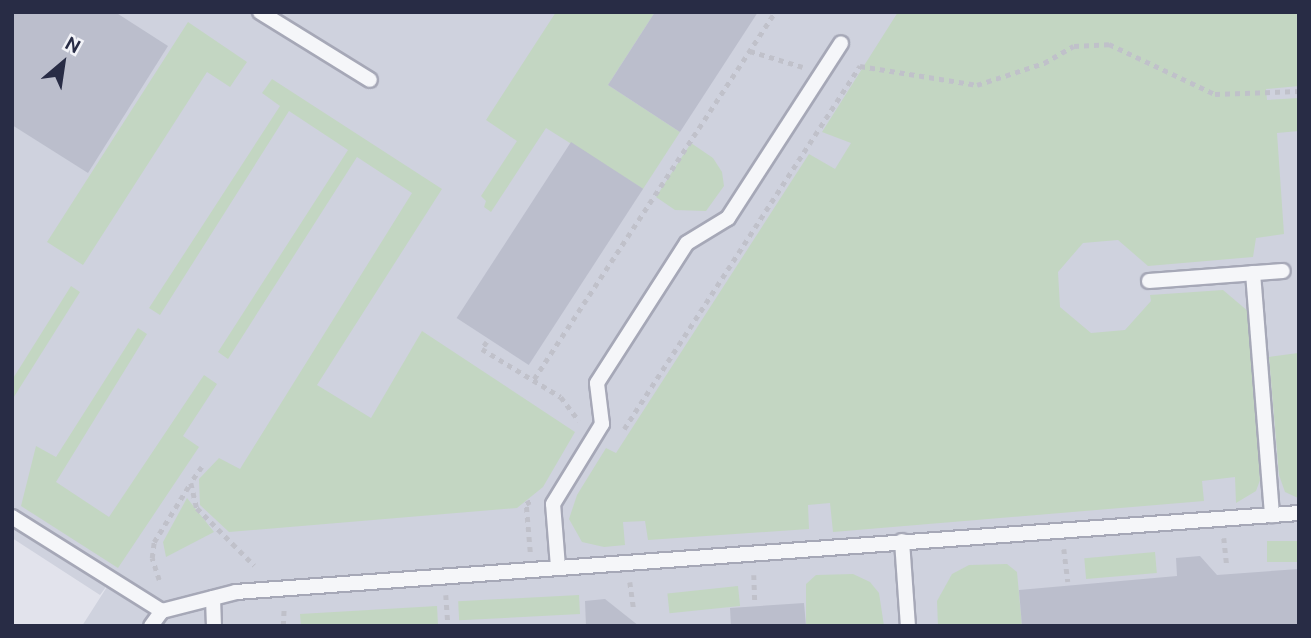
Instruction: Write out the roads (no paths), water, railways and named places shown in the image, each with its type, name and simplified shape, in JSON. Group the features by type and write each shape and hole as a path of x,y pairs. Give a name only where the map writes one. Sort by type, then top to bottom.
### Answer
{"lane":[{"path":"260,12 370,80"},
{"path":"558,567 553,504 602,424 597,383 687,243 728,218 841,43"},
{"path":"1149,281 1283,271"},
{"path":"1253,273 1272,515"},
{"path":"150,626 162,611 236,592 1299,513"},
{"path":"12,517 162,611"},
{"path":"902,541 908,626"},
{"path":"212,598 214,626"}]}
